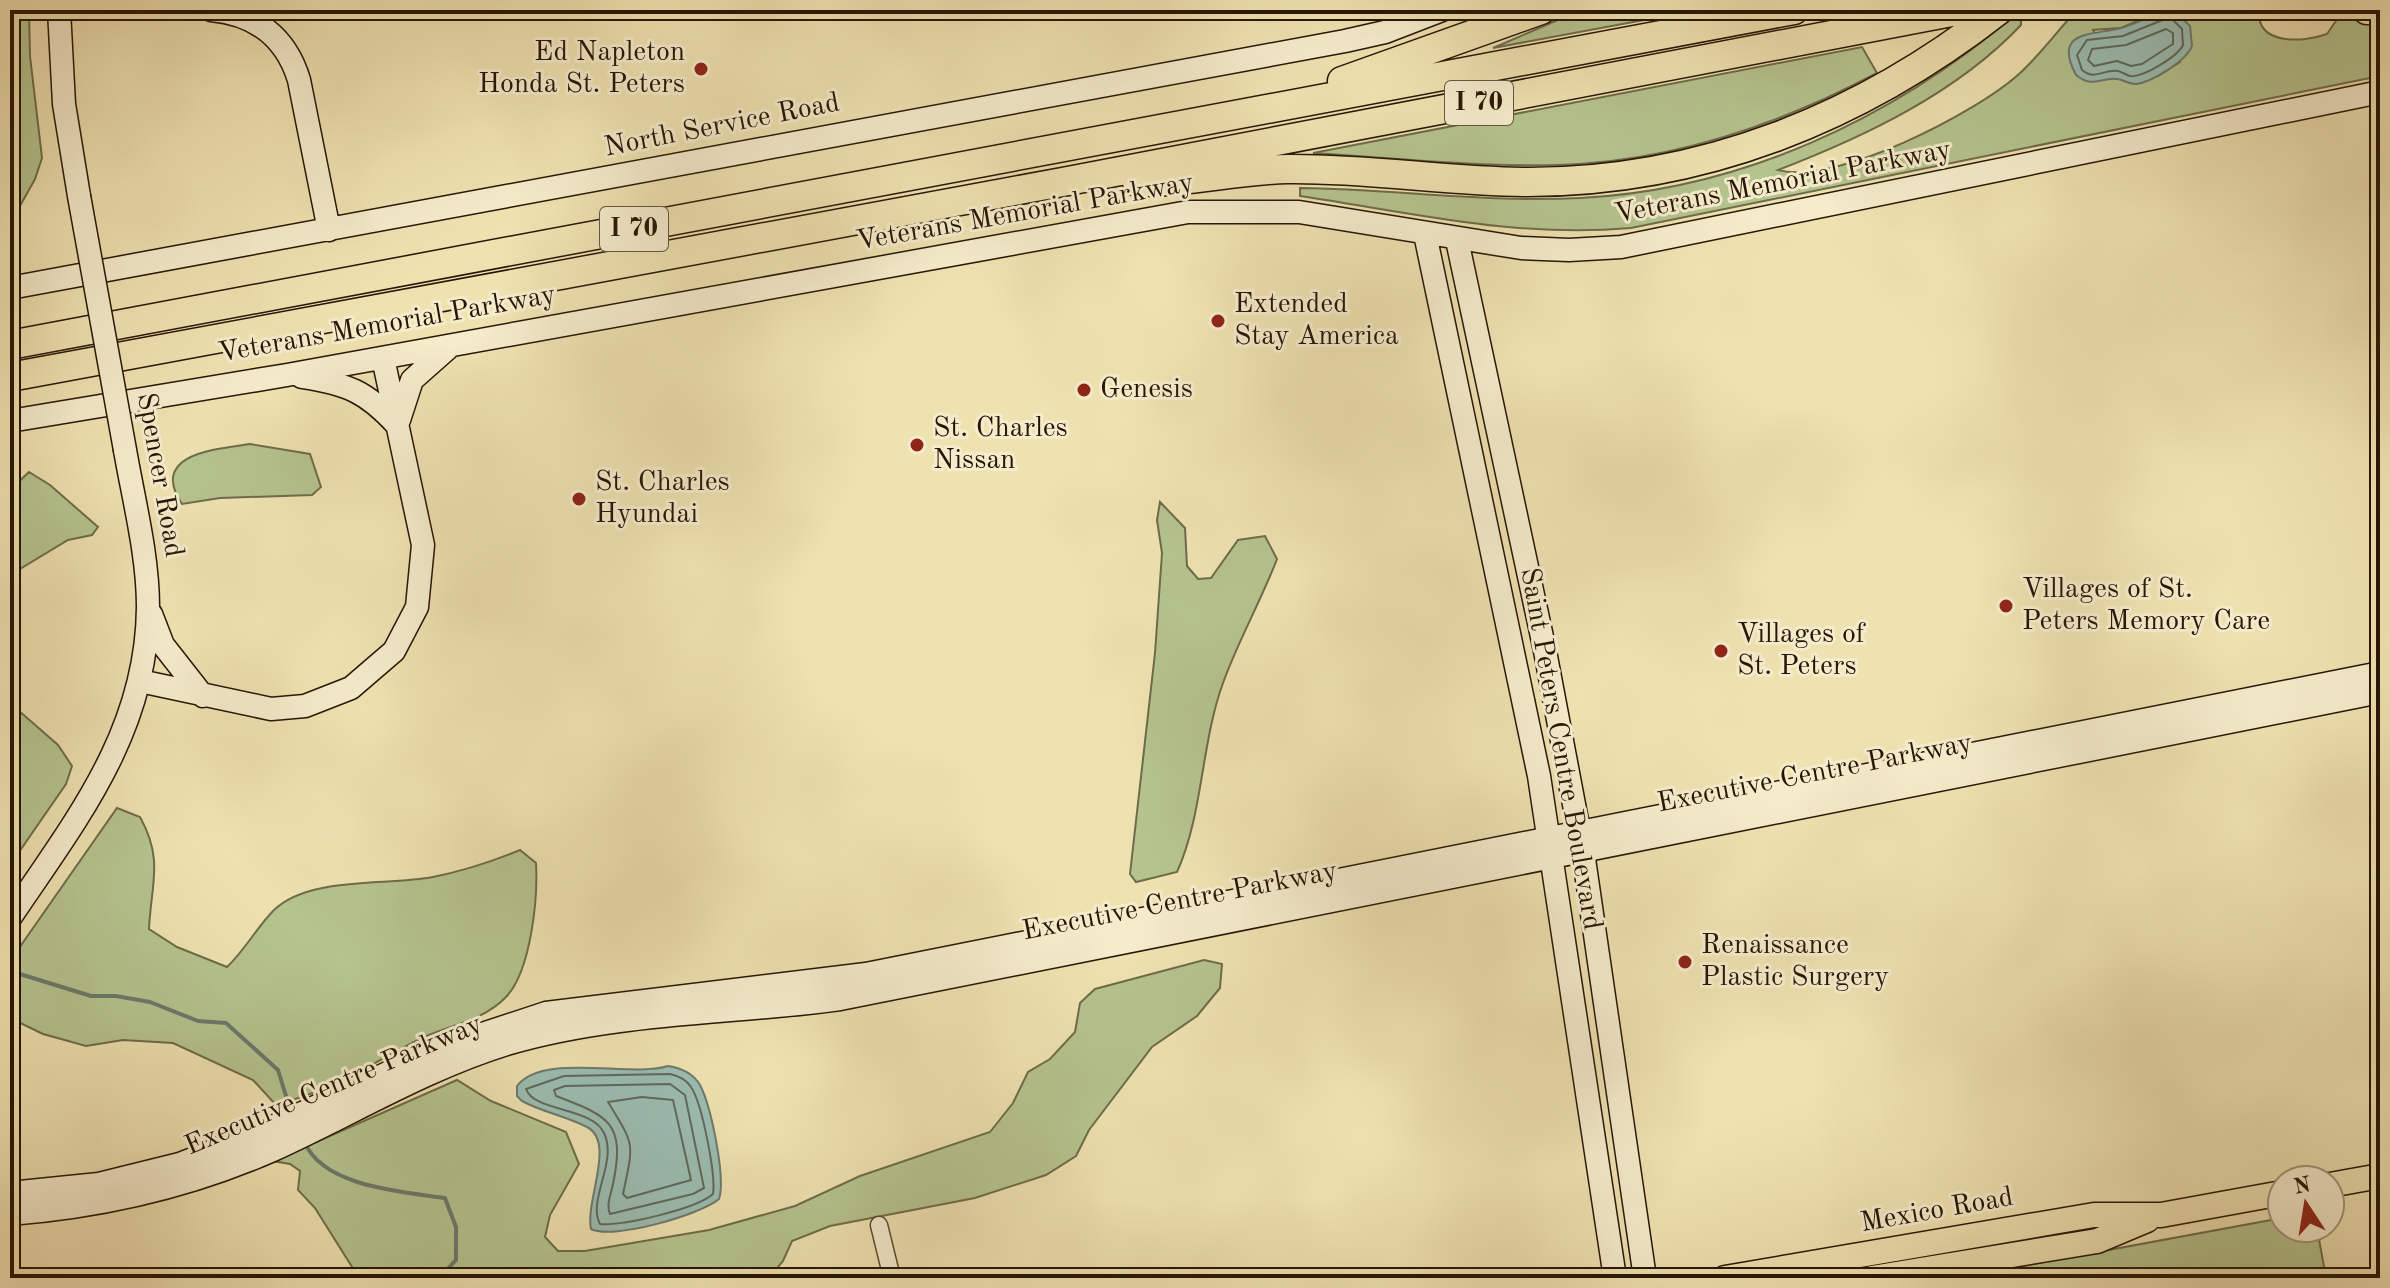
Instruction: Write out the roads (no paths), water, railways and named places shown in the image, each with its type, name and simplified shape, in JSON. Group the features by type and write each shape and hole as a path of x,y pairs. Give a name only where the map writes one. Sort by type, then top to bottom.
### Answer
{"highway":[{"path":"1258,111 1541,10"},
{"name":"I 70","path":"10,345 1794,10"},
{"name":"I 70","path":"10,377 1068,181 1962,10"},
{"path":"1068,181 1143,183 1286,169 1558,181 1675,168 1746,149 1827,118 1911,73 1999,10"},
{"path":"2367,10 2380,10"}],"main road":[{"path":"2346,1182 2380,1176"},
{"name":"Mexico Road","path":"1725,1278 2094,1215 2161,1215 2266,1196"},
{"name":"Mexico Road","path":"1872,1278 2097,1241 2161,1215"}],"street":[{"path":"59,10 72,10"},
{"name":"Spencer Road","path":"10,918 93,793 128,725 140,681 148,605 142,545 64,104 59,10"},
{"path":"211,10 258,22 272,32 291,57 299,80 329,230"},
{"name":"North Service Road","path":"10,288 1335,43 1385,32 1442,10"},
{"name":"Veterans Memorial Parkway","path":"10,421 383,358 1188,212 1299,212 1457,240 1569,250 1668,240 2380,92"},
{"name":"Saint Peters Centre Boulevard","path":"1425,234 1550,835 1615,1278"},
{"name":"Saint Peters Centre Boulevard","path":"1457,240 1545,651 1579,829 1645,1278"},
{"path":"397,426 412,380 451,345"},
{"path":"140,681 271,709 305,706 351,688 394,651 417,607 424,563 423,545 383,358"},
{"path":"287,375 355,389 373,398 397,426"},
{"path":"148,605 163,645 203,696"},
{"name":"Executive Centre Parkway","path":"332,1111 443,1047 546,1013 866,974 1579,829 2380,673"},
{"name":"Executive Centre Parkway","path":"10,1214 75,1209 188,1181 332,1111 458,1062 548,1033 626,1020 840,999 2380,692"},
{"name":"Executive Centre Parkway","path":"10,1193 50,1191 133,1177 268,1140"},
{"path":"879,1225 892,1278"}],"water":[{"path":"2159,13 2176,13 2190,26 2192,46 2189,52 2168,70 2136,84 2117,79 2092,82 2076,75 2069,51 2071,43 2077,38 2123,28"},
{"path":"668,1066 690,1074 704,1095 719,1159 719,1199 694,1212 636,1229 602,1232 591,1229 599,1158 595,1135 579,1123 522,1101 517,1096 517,1086 529,1076 546,1070 652,1069"}],"waterway":[{"path":"10,971 91,996 116,996 150,1002 198,1021 226,1023 278,1070 290,1109"},
{"path":"305,1143 315,1158 347,1178 388,1190 445,1198 456,1227 456,1260 439,1278"}],"place":[{"name":"Ed Napleton Honda St. Peters","path":"701,69"},
{"name":"Extended Stay America","path":"1218,321"},
{"name":"Genesis","path":"1084,390"},
{"name":"St. Charles Nissan","path":"917,445"},
{"name":"St. Charles Hyundai","path":"579,499"},
{"name":"Villages of St. Peters Memory Care","path":"2006,606"},
{"name":"Villages of St. Peters","path":"1721,651"},
{"name":"Renaissance Plastic Surgery","path":"1685,962"}]}
